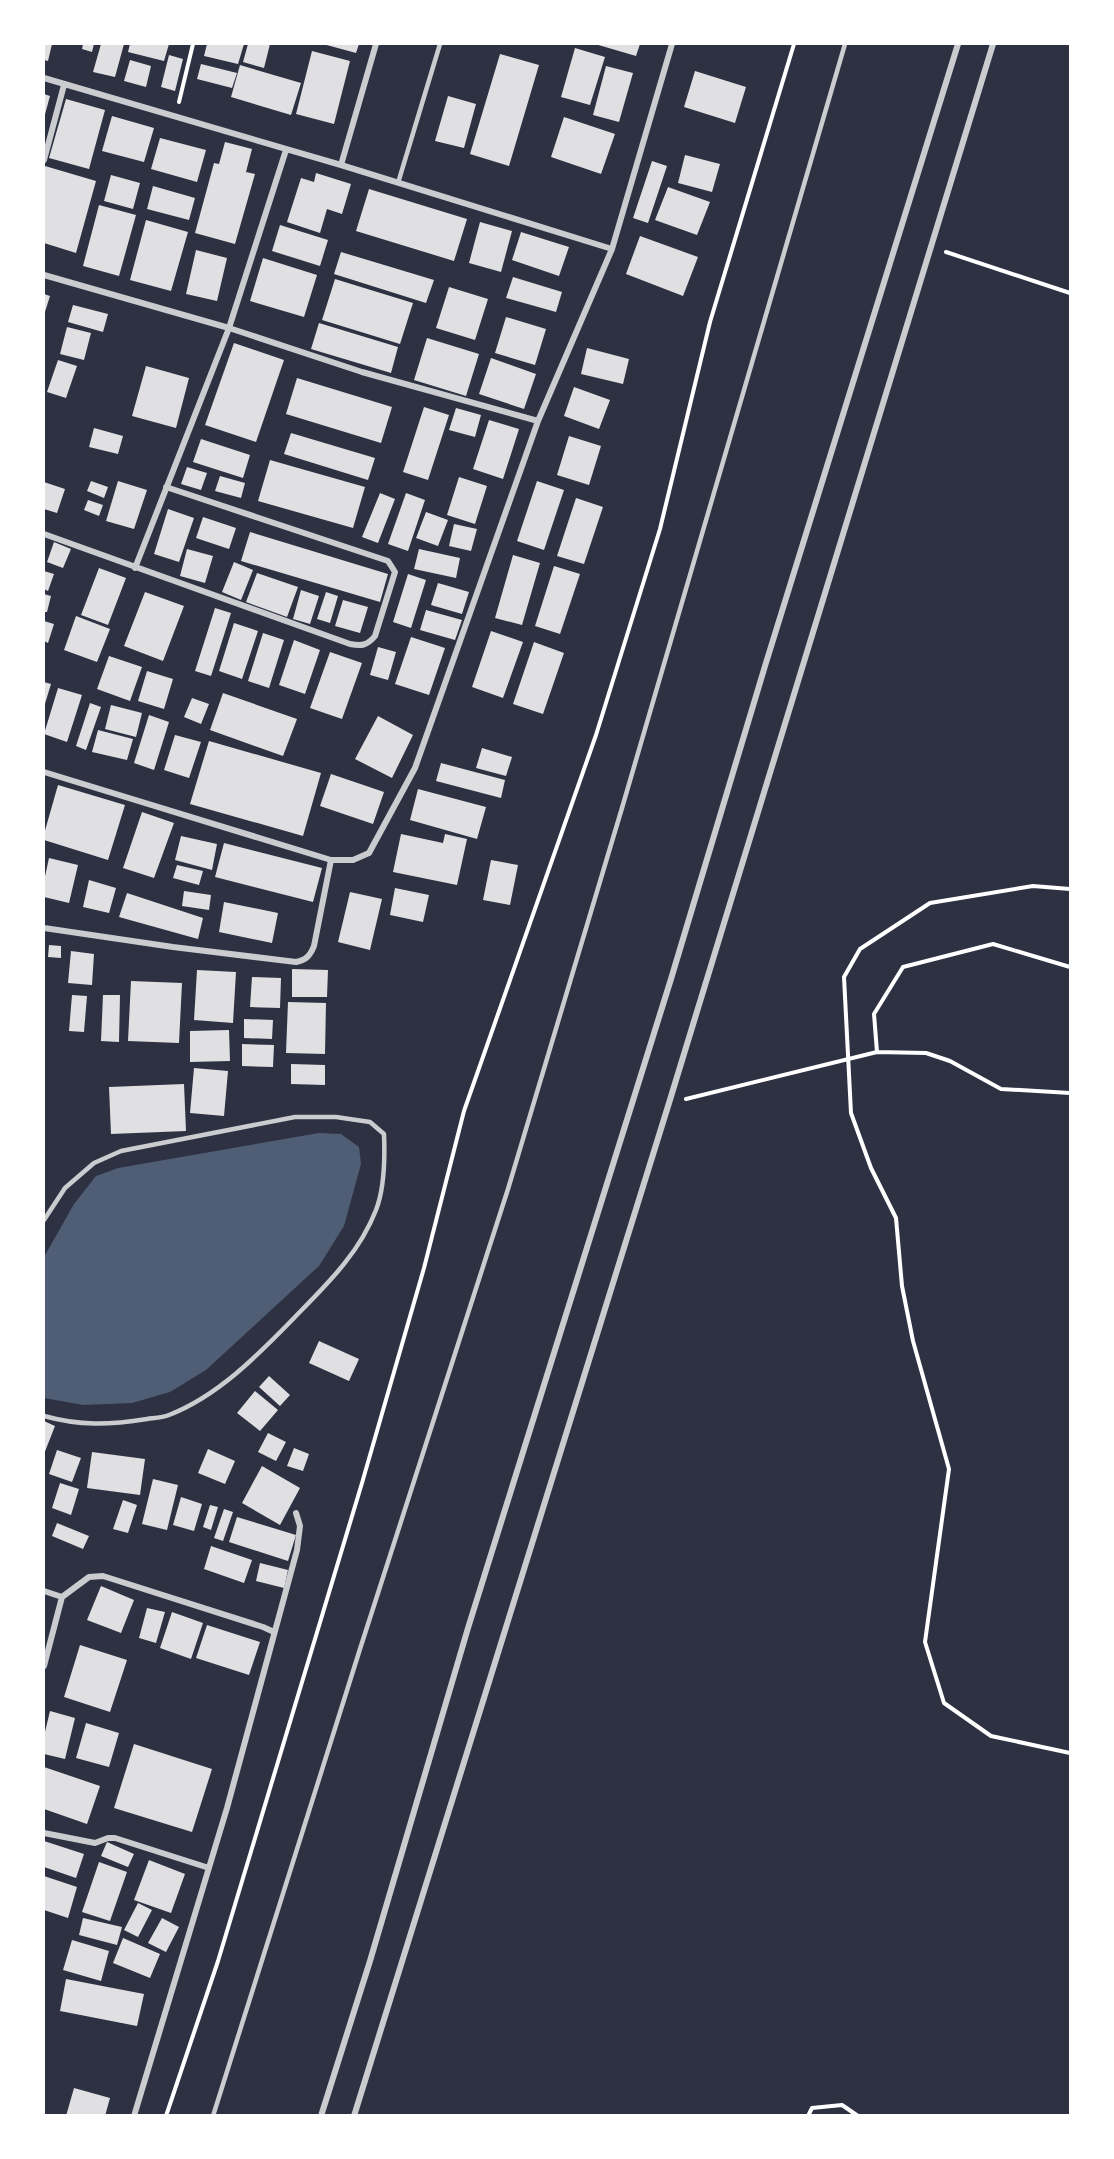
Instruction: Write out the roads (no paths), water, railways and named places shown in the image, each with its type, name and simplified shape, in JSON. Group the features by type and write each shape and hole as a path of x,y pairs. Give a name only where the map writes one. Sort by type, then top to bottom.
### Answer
{"street":[{"path":"341,165 376,44"},
{"path":"44,772 331,860 353,860 369,853 415,768 538,421 612,249 672,44"},
{"path":"321,2115 374,1949 468,1628 958,44"},
{"path":"354,2115 669,1103 993,44"},
{"path":"44,78 341,165 612,249"},
{"path":"44,159 64,85"},
{"path":"135,568 229,328 286,150"},
{"path":"44,275 229,328 362,372 538,421"},
{"path":"44,534 350,644 360,646 370,642 375,636 395,572 388,561 166,488"},
{"path":"44,928 173,947 296,962 305,960 314,946 331,860"},
{"path":"134,2115 209,1868 300,1538 300,1526 296,1513"},
{"path":"44,1666 62,1597 89,1577 103,1576 274,1632"},
{"path":"44,1591 62,1597"},
{"path":"44,1833 95,1843 115,1838 209,1868"}],"lane":[{"path":"398,183 440,44"},
{"path":"213,2115 508,1189 845,44"},
{"path":"44,1221 65,1188 94,1163 121,1151 295,1118 336,1117 370,1122 384,1134 385,1161 377,1209 360,1243 337,1274 253,1359 206,1395 168,1415 121,1423 72,1423 44,1416"}],"water":[{"path":"319,1133 341,1134 359,1147 361,1164 344,1226 319,1266 206,1370 170,1392 132,1403 83,1405 44,1398 44,1257 74,1204 96,1176 118,1168"}]}
